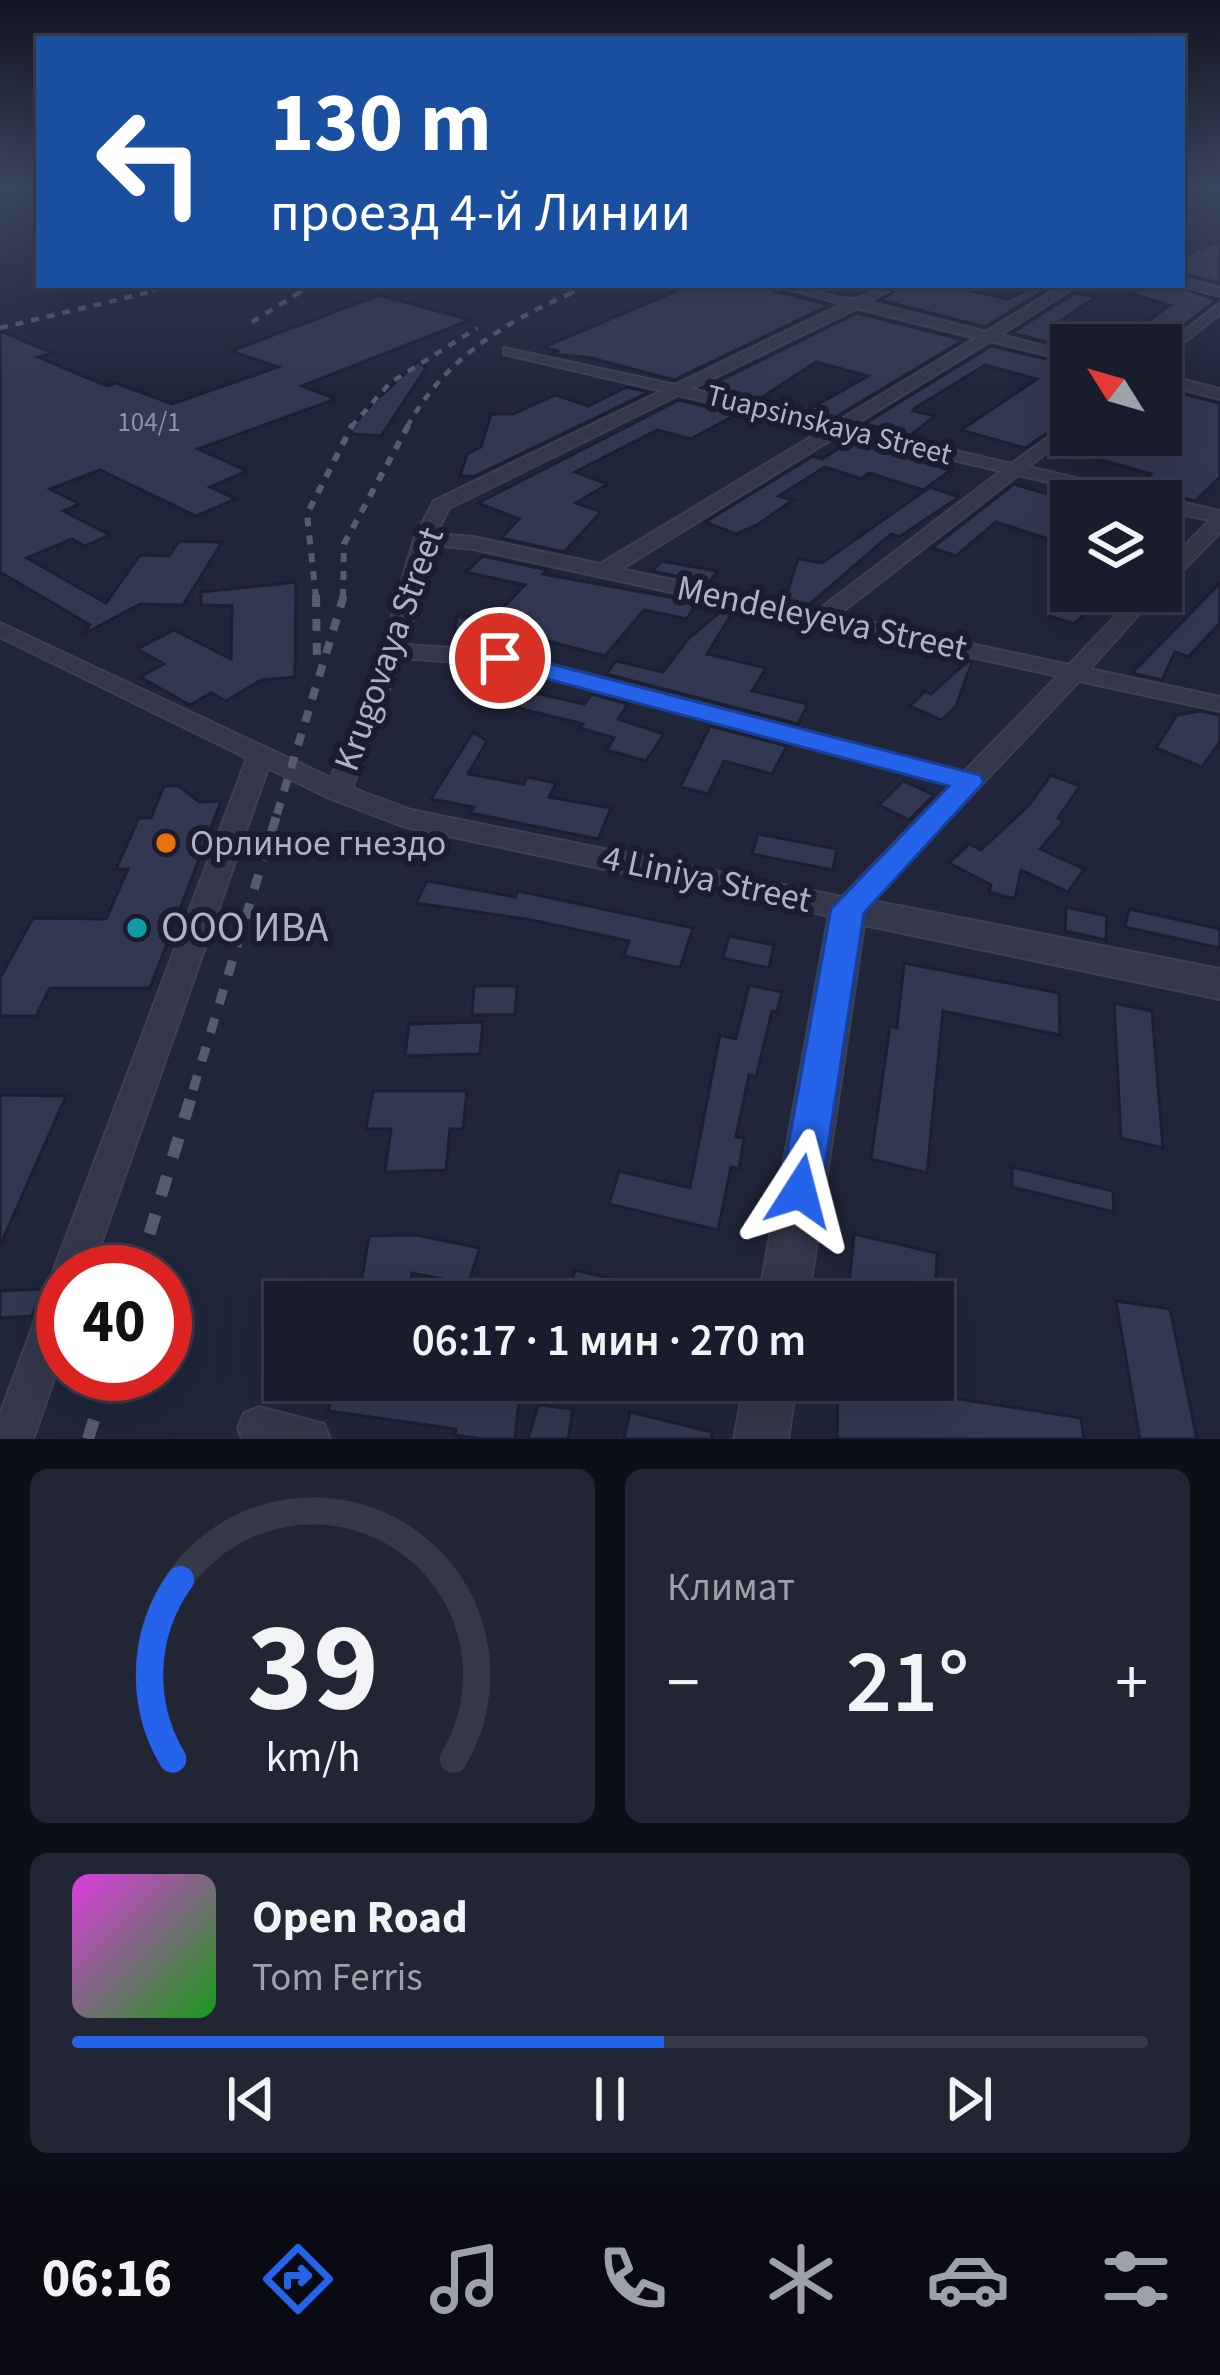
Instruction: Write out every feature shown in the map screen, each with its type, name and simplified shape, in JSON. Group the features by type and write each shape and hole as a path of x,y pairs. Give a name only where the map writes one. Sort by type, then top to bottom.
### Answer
{"street":[{"path":"1185,283 1220,292"},
{"path":"795,288 1050,352"},
{"path":"681,389 887,288"},
{"path":"605,570 1067,288"},
{"path":"1182,339 1220,307"},
{"name":"Tuapsinskaya Street","path":"509,351 1057,480"},
{"path":"1182,384 1220,394"},
{"name":"Krugovaya Street","path":"338,792 393,651 424,539 441,505 681,389"},
{"path":"819,620 1050,442"},
{"path":"1182,509 1220,519 1182,560"},
{"name":"Mendeleyeva Street","path":"424,539 473,543 605,570 1220,704"},
{"path":"786,1281 848,909 1132,612"},
{"name":"4 Liniya Street","path":"0,628 338,792 405,818 1220,984"},
{"path":"393,651 500,658 970,782"},
{"path":"82,1245 260,755"},
{"path":"11,1439 36,1371"},
{"path":"761,1439 767,1401"},
{"path":"259,1428 309,1439"}],"building":[{"path":"1220,254 1220,283 1185,275 1185,255"},
{"path":"683,288 763,288 830,305 674,380 591,358 553,354 558,351 544,347"},
{"path":"898,288 959,288 1008,299 1030,288 1048,288 985,327 880,300"},
{"path":"1144,288 1183,288 1217,300 1182,327 1144,324 1170,305 1131,294"},
{"path":"1075,293 1096,297 1050,324 1050,343 1011,333"},
{"path":"379,295 470,320 302,386 336,399 198,449 247,471 210,487 236,499 196,516 100,470 50,489 80,504 63,511 110,535 85,546 72,539 27,558 106,603 140,555 169,556 179,541 222,542 183,605 140,604 84,634 90,625 0,572 0,331 53,353 38,357 107,386 116,383 172,404 278,367 231,351"},
{"path":"857,313 964,340 834,418 806,411 868,376 816,362 758,400 704,388"},
{"path":"991,346 1050,360 1050,431 1025,448 961,430 1037,379 985,365 915,408 913,411 935,416 911,435 864,424"},
{"path":"418,361 426,368 381,436 350,434 362,414"},
{"path":"627,387 649,392 475,476 460,476 467,454 481,447 491,414 513,414 555,395 588,406"},
{"path":"1182,394 1220,403 1220,477 1195,501 1182,498 1182,480 1145,480 1151,474 1087,456 1182,456"},
{"path":"679,400 737,414 691,439 657,430 575,472 608,484 576,503 601,512 564,552 501,538 519,519 478,503"},
{"path":"850,441 951,470 923,490 869,473 861,479 825,467 779,496 793,500 757,525 736,534 705,522 813,456 822,459"},
{"path":"1014,484 1050,495 1048,539 996,522 956,556 932,548"},
{"path":"930,487 959,497 899,537 891,534 809,605 785,599 798,559 822,563"},
{"path":"483,556 547,570 543,574 697,602 687,619 644,610 605,656 524,635 512,649 453,644 457,617 494,617 525,585 466,572"},
{"path":"662,561 717,571 709,583 652,571"},
{"path":"296,582 295,677 261,680 226,701 211,693 190,705 140,677 164,664 137,649 174,630 231,659 232,606 201,605 201,592"},
{"path":"1220,583 1220,623 1188,657 1175,652 1162,680 1132,673"},
{"path":"725,608 734,610 707,654 766,668 752,691 808,704 798,724 606,674 616,661 663,672 689,638"},
{"path":"1053,612 1086,612 1074,624 1049,616"},
{"path":"972,662 956,706 942,720 910,706 925,691 931,694"},
{"path":"504,686 584,704 592,694 628,704 618,719 664,734 646,761 607,750 614,738 580,728 583,724 494,702"},
{"path":"1200,711 1220,715 1220,742 1202,767 1156,748 1177,715"},
{"path":"710,726 787,746 772,774 724,761 708,794 680,787"},
{"path":"473,732 487,741 468,774 524,784 527,777 556,783 549,797 611,808 598,839 470,813 474,807 431,799"},
{"path":"1051,775 1080,786 1058,818 1064,821 1040,849 1084,869 1068,892 1021,870 1015,899 989,892 991,885 949,863 969,844 981,850 1029,805"},
{"path":"903,781 934,795 909,820 879,805"},
{"path":"164,786 179,786 199,802 221,801 150,988 50,988 36,1016 0,1016 0,978 33,918 106,919 128,869 116,869 139,818 151,818"},
{"path":"758,834 837,849 833,870 752,854"},
{"path":"427,881 515,897 518,891 693,928 680,968 624,956 629,941 532,920 416,903"},
{"path":"1066,907 1107,916 1106,940 1065,931"},
{"path":"1129,909 1220,929 1220,948 1125,927"},
{"path":"729,936 774,945 769,968 723,958"},
{"path":"904,963 1059,993 1060,1035 943,1011 927,1173 871,1159 890,1026 897,1028"},
{"path":"749,985 782,992 777,1012 772,1011 756,1077 749,1075 736,1137 744,1138 739,1169 731,1167 718,1230 609,1204 619,1171 690,1188 720,1035 736,1039"},
{"path":"474,986 517,986 515,1015 472,1015"},
{"path":"1114,1003 1152,1011 1163,1148 1121,1138"},
{"path":"483,1022 480,1054 405,1056 409,1024"},
{"path":"373,1091 467,1091 463,1129 450,1129 446,1170 385,1172 391,1129 366,1129"},
{"path":"0,1095 66,1096 0,1246"},
{"path":"1012,1167 1113,1191 1114,1212 1012,1187"},
{"path":"854,1234 937,1253 936,1281 849,1281"},
{"path":"416,1235 480,1248 469,1281 412,1273 411,1281 362,1281 369,1236"},
{"path":"575,1270 622,1281 572,1281"},
{"path":"36,1289 32,1316 0,1318 0,1291"},
{"path":"1116,1301 1170,1309 1197,1439 1140,1439"},
{"path":"954,1398 1081,1418 1084,1439 837,1439 838,1401"},
{"path":"331,1401 519,1401 515,1439 455,1435 456,1429 328,1411"},
{"path":"538,1405 573,1409 568,1439 528,1439"},
{"path":"630,1412 712,1432 711,1439 624,1439"}],"railway":[{"path":"141,294 165,288"},
{"path":"297,294 306,288"},
{"path":"569,294 582,288"},
{"path":"0,328 154,291"},
{"path":"252,322 302,291"},
{"path":"407,427 439,381 479,345 576,291"},
{"path":"352,426 390,383 477,328"},
{"path":"343,598 344,544 409,424"},
{"path":"316,598 307,514 352,426"},
{"path":"316,595 317,661"},
{"path":"277,814 344,595"},
{"path":"193,1090 278,811"},
{"path":"146,1245 194,1087"},
{"path":"88,1439 100,1401"}],"place":[{"name":"Орлиное гнездо","path":"166,843"},
{"name":"ООО ИВА","path":"137,928"}],"route":[{"path":"500,658 970,782 848,909 800,1191"}]}
